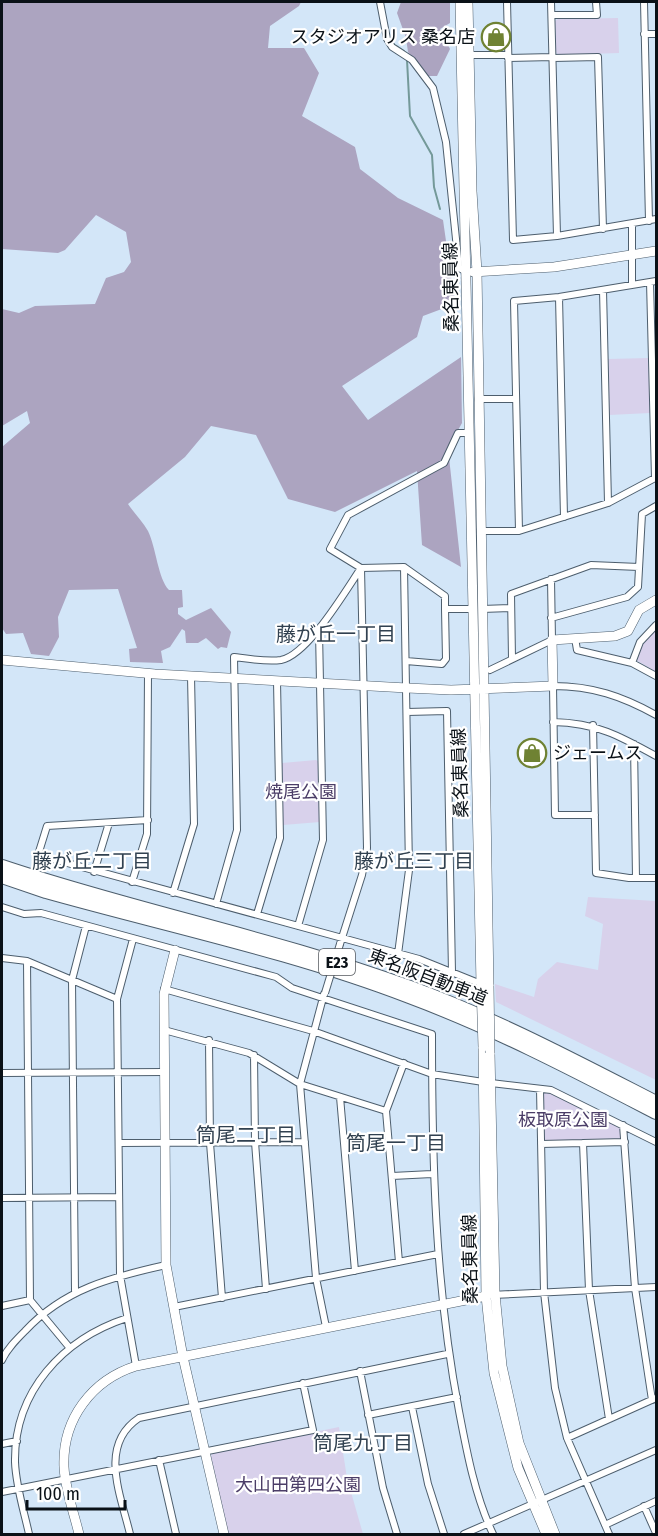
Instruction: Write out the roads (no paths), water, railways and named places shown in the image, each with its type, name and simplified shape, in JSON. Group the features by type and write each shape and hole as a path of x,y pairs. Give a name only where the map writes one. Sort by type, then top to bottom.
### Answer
{"highway":[{"name":"東名阪自動車道","path":"2,866 110,900 324,958 410,987 528,1037 657,1102"},
{"name":"東名阪自動車道","path":"2,877 46,892 321,967 407,996 525,1046 657,1113"}],"main road":[{"name":"桑名東員線","path":"460,2 477,399 480,531 478,609"},
{"path":"468,2 472,272 554,267 657,251"},
{"name":"桑名東員線","path":"472,272 468,333 478,609 485,985"},
{"path":"2,660 148,673 320,684 407,688 553,686 552,640 615,636 628,631 639,610 657,600"},
{"name":"桑名東員線","path":"479,688 477,766 487,1050 490,1295 498,1393 518,1468 555,1534"},
{"path":"175,950 164,989 166,1264 183,1357 224,1534"},
{"path":"79,1534 66,1479 65,1448 76,1413 102,1383 117,1373 136,1366 490,1295"},
{"name":"桑名東員線","path":"537,1504 546,1534"}],"street":[{"path":"380,2 387,39 393,47 412,60 433,88 446,142 459,268 472,272"},
{"path":"507,2 513,240 557,236 657,219"},
{"path":"552,2 557,236"},
{"path":"552,15 597,15 596,2"},
{"path":"644,2 649,221"},
{"path":"644,34 657,34"},
{"path":"469,55 598,57 603,229"},
{"path":"632,224 632,285"},
{"path":"480,531 519,531 608,503 655,478 653,282 559,297 514,301 519,531"},
{"path":"603,290 608,503"},
{"path":"559,297 564,517"},
{"path":"477,399 516,399"},
{"path":"406,661 442,664 446,659 444,596 404,567 361,568 330,549 348,515 444,463 458,433 470,434"},
{"path":"551,618 627,597 638,588 642,514 657,506"},
{"path":"512,659 511,594 591,565 639,567"},
{"path":"398,954 409,870 404,567"},
{"path":"216,904 237,830 234,657 282,660 319,631 361,568"},
{"path":"326,1327 316,1278 300,1084 313,1030 362,874 367,848 361,568"},
{"path":"490,670 552,640 551,579"},
{"path":"445,609 511,608"},
{"path":"632,663 640,642 657,625"},
{"path":"298,926 323,840 319,631"},
{"path":"575,638 577,650 632,663 657,676"},
{"path":"132,882 147,834 148,673"},
{"path":"173,893 194,824 191,676"},
{"path":"257,915 280,838 277,681"},
{"path":"595,815 555,815 553,686 584,687 609,693 657,715"},
{"path":"407,712 447,711 452,972"},
{"path":"553,722 593,725 657,756"},
{"path":"593,725 596,873 657,878"},
{"path":"634,744 636,878"},
{"path":"148,820 47,826 38,855 298,926 341,941 398,954 485,985"},
{"path":"94,872 108,822"},
{"path":"2,907 24,914 41,913 276,977 292,988 324,995 432,1034 432,1174 441,1304 447,1354 469,1460 488,1525 493,1534"},
{"path":"75,1291 72,980 86,926"},
{"path":"133,939 117,999 120,1275 136,1366"},
{"path":"2,958 27,961 117,999"},
{"path":"27,961 30,1300 69,1347"},
{"path":"164,989 313,1030 432,1074 550,1090 657,1142"},
{"path":"164,1030 209,1040 254,1055 300,1084 386,1111"},
{"path":"209,1040 210,1143 222,1298"},
{"path":"254,1055 255,1142 266,1289"},
{"path":"399,1262 386,1111 404,1064"},
{"path":"2,1073 164,1072"},
{"path":"540,1089 544,1292 555,1388 567,1438 609,1534"},
{"path":"340,1097 355,1271"},
{"path":"567,1438 654,1399 634,1288 623,1125"},
{"path":"119,1143 305,1142"},
{"path":"541,1144 625,1142"},
{"path":"583,1143 589,1290 609,1419"},
{"path":"392,1176 432,1174"},
{"path":"2,1198 119,1197"},
{"path":"174,1307 438,1254"},
{"path":"2,1360 4,1352 41,1313 75,1291 120,1275 166,1264"},
{"path":"490,1295 657,1287"},
{"path":"2,1306 30,1300"},
{"path":"29,1534 18,1488 17,1441 25,1409 38,1382 69,1347 94,1330 128,1318"},
{"path":"130,1534 115,1469 115,1452 119,1439 134,1421 145,1416 194,1405 447,1354"},
{"path":"360,1371 385,1497 397,1534"},
{"path":"2,1491 313,1430 303,1383"},
{"path":"368,1415 457,1397"},
{"path":"412,1407 428,1484 444,1534"},
{"path":"2,1444 17,1441"},
{"path":"464,1534 657,1450"},
{"path":"159,1460 176,1534"},
{"path":"604,1524 657,1501"},
{"path":"644,1506 657,1533"}],"waterway":[{"path":"392,43 404,51"},
{"path":"407,60 410,116 432,155 434,187 440,209"}],"place":[{"name":"スタジオアリス 桑名店","path":"496,37"},
{"name":"ジェームス","path":"532,753"}],"district":[{"name":"藤が丘一丁目","path":"336,634"},
{"name":"藤が丘二丁目","path":"92,861"},
{"name":"藤が丘三丁目","path":"414,861"},
{"name":"筒尾二丁目","path":"246,1135"},
{"name":"筒尾一丁目","path":"396,1143"},
{"name":"筒尾九丁目","path":"363,1443"}],"park label":[{"name":"焼尾公園","path":"301,792"},
{"name":"板取原公園","path":"563,1120"},
{"name":"大山田第四公園","path":"298,1485"}]}
